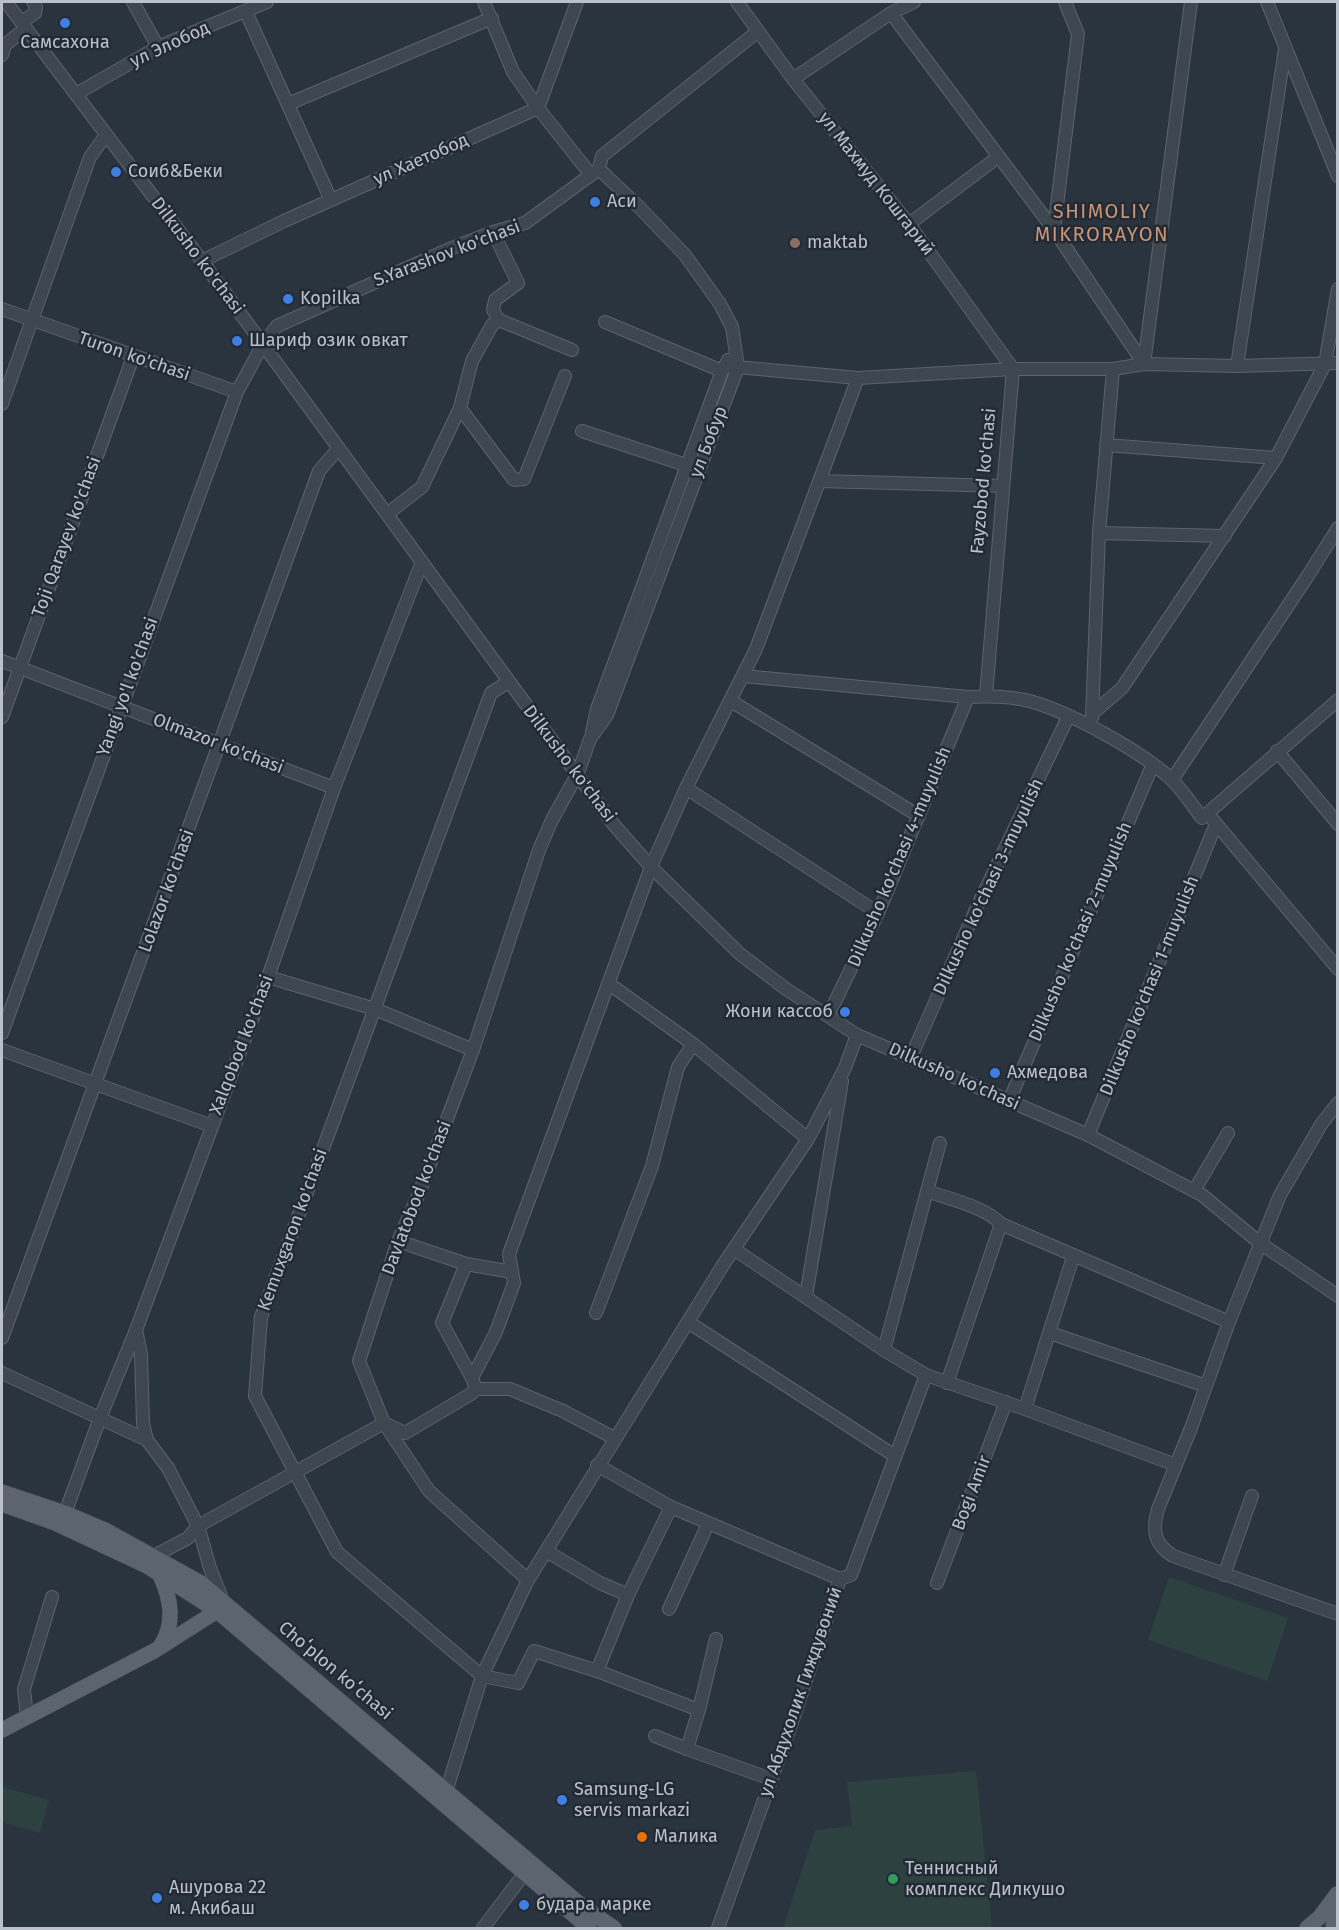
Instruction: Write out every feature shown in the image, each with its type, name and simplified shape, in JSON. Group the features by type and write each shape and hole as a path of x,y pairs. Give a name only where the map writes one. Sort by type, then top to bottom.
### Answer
{"main road":[{"name":"Choʻplon koʻchasi","path":"2,1492 65,1513 107,1531 201,1583 220,1606 311,1690 590,1929"},
{"name":"Choʻplon koʻchasi","path":"2,1504 54,1522 110,1548 220,1606 582,1906 614,1929"},
{"path":"159,1574 168,1590 171,1610 168,1631 159,1648"},
{"path":"2,1730 159,1648 220,1606"},
{"path":"1308,1929 1337,1893"},
{"path":"1333,1929 1337,1893"}],"street":[{"name":"Dilkusho ko'chasi","path":"6,2 202,261 614,825 651,867 740,954 786,989 857,1035 1088,1135 1194,1191 1260,1243 1338,1296"},
{"path":"2,56 5,45 35,13 36,7 33,2"},
{"path":"133,2 158,46"},
{"name":"ул Элобод","path":"76,94 158,46 246,12 264,2"},
{"path":"484,2 513,72 538,108 595,172 639,207 685,255 720,304 732,327 738,367"},
{"path":"538,108 577,2"},
{"name":"ул Махмуд Кошгарий","path":"737,2 793,79 909,224 1013,369"},
{"path":"793,79 891,13 914,2"},
{"path":"1054,230 1078,34 1065,2"},
{"path":"1144,364 1191,2"},
{"path":"1267,2 1338,176"},
{"path":"246,12 331,200"},
{"path":"891,13 1054,230 1144,364"},
{"path":"288,104 492,18"},
{"name":"S.Yarashov ko'chasi","path":"262,344 277,326 344,295 493,232 525,223 595,172 602,156 757,32"},
{"path":"1237,366 1285,50"},
{"name":"ул Хаетобод","path":"202,261 331,200 538,108"},
{"path":"2,404 90,157 106,135"},
{"path":"909,224 998,157"},
{"path":"493,232 518,283 495,300 493,310 499,320 572,350"},
{"path":"1092,714 1122,688 1276,458 1331,363 1338,289"},
{"name":"Turon ko'chasi","path":"2,309 237,392"},
{"path":"387,514 422,487 460,408 472,361 492,325 499,320"},
{"path":"605,322 723,368 738,367 858,378 1013,369 1113,369 1144,364 1237,366 1331,363"},
{"name":"Yangi yo'l ko'chasi","path":"2,1033 237,392 262,344"},
{"path":"590,739 597,709 686,465 723,368 736,348"},
{"name":"Toji Qarayev ko'chasi","path":"2,717 133,357"},
{"name":"ул Бобур","path":"578,773 590,739 607,715 738,367"},
{"name":"Fayzobod ko'chasi","path":"986,696 1013,369"},
{"path":"1092,728 1099,533 1113,369"},
{"path":"460,408 514,480 524,479 565,376"},
{"path":"154,1556 188,1538 198,1526 384,1423 405,1433 471,1394 514,1283 509,1254 651,867 686,788 756,649 858,378"},
{"path":"582,431 686,465"},
{"path":"1106,445 1276,458"},
{"name":"Lolazor ko'chasi","path":"2,1338 319,471 339,448"},
{"path":"819,482 1003,486"},
{"path":"1172,780 1338,528"},
{"path":"1099,533 1225,536"},
{"name":"Xalqobod ko'chasi","path":"65,1513 268,976 334,788 422,562"},
{"name":"Olmazor ko'chasi","path":"2,661 334,788"},
{"path":"743,676 968,697 986,696 1032,702 1092,728 1153,764 1172,780 1202,818 1338,700"},
{"name":"Kemuxgaron ko'chasi","path":"508,682 491,693 261,1317 255,1396 337,1552 482,1676 518,1683 534,1652 597,1671 699,1710"},
{"name":"Dilkusho ko'chasi 4-muyulish","path":"828,1016 878,913 968,697"},
{"path":"731,701 919,816"},
{"name":"Dilkusho ko'chasi 3-muyulish","path":"911,1057 977,907 1068,717"},
{"path":"1277,751 1338,824"},
{"name":"Dilkusho ko'chasi 2-muyulish","path":"1009,1101 1153,764"},
{"name":"Davlatobod ko'chasi","path":"528,1580 429,1491 384,1423 359,1360 398,1241 418,1196 473,1050 539,850 552,820 578,773"},
{"path":"686,788 878,913"},
{"path":"1208,814 1338,969"},
{"name":"Dilkusho ko'chasi 1-muyulish","path":"1088,1135 1216,824"},
{"path":"268,976 375,1009 473,1050"},
{"path":"608,983 693,1044 808,1139"},
{"path":"446,1792 482,1676 528,1580 597,1465 734,1249 808,1139 845,1068 857,1035"},
{"path":"596,1313 652,1166 678,1067 693,1044"},
{"path":"2,1050 212,1126"},
{"path":"806,1296 845,1068"},
{"path":"1337,1612 1173,1556 1161,1548 1156,1536 1156,1516 1229,1322 1280,1195 1322,1123 1338,1103"},
{"path":"1194,1191 1228,1133"},
{"path":"884,1350 940,1143"},
{"path":"927,1191 981,1210 996,1218 1001,1224 1073,1257 1229,1322"},
{"path":"947,1383 1001,1224"},
{"path":"398,1241 466,1264 512,1272"},
{"path":"734,1249 884,1350 926,1375 1176,1465"},
{"path":"1024,1409 1073,1257"},
{"path":"466,1264 442,1323 474,1383"},
{"path":"688,1322 895,1456"},
{"path":"136,1330 141,1354 143,1423 147,1440 168,1468 198,1526 220,1606"},
{"path":"1050,1333 1206,1386"},
{"path":"2,1373 147,1440"},
{"name":"ул Абдухолик Гиждувоний","path":"718,1929 840,1579 851,1575 926,1375"},
{"path":"474,1383 510,1389 563,1410 614,1438"},
{"path":"937,1583 1006,1402"},
{"path":"597,1465 672,1507 708,1524 840,1579"},
{"path":"1224,1575 1252,1496"},
{"path":"597,1671 628,1595 672,1507"},
{"path":"669,1609 708,1524"},
{"path":"546,1551 600,1583 628,1595"},
{"path":"27,1717 24,1689 52,1596"},
{"path":"687,1749 716,1639"},
{"path":"655,1736 771,1779"},
{"path":"483,1929 524,1874"}],"green space":[{"path":"1169,1577 1288,1618 1267,1681 1148,1640"},
{"name":"Теннисный комплекс Дилкушо","path":"976,1771 992,1928 783,1928 815,1830 852,1826 847,1782"},
{"path":"2,1787 49,1800 40,1833 2,1822"}],"place":[{"name":"Самсахона","path":"65,23"},
{"name":"Соиб&Беки","path":"116,172"},
{"name":"Аси","path":"595,202"},
{"name":"maktab","path":"795,243"},
{"name":"Kopilka","path":"288,299"},
{"name":"Шариф озик овкат","path":"237,341"},
{"name":"Жони кассоб","path":"845,1012"},
{"name":"Ахмедова","path":"995,1073"},
{"name":"Samsung-LG servis markazi","path":"562,1800"},
{"name":"Малика","path":"642,1837"},
{"name":"Теннисный комплекс Дилкушо","path":"893,1879"},
{"name":"Ашурова 22 м. Акибаш","path":"157,1898"},
{"name":"будара марке","path":"524,1905"}],"district":[{"name":"SHIMOLIY MIKRORAYON","path":"1102,224"}]}
